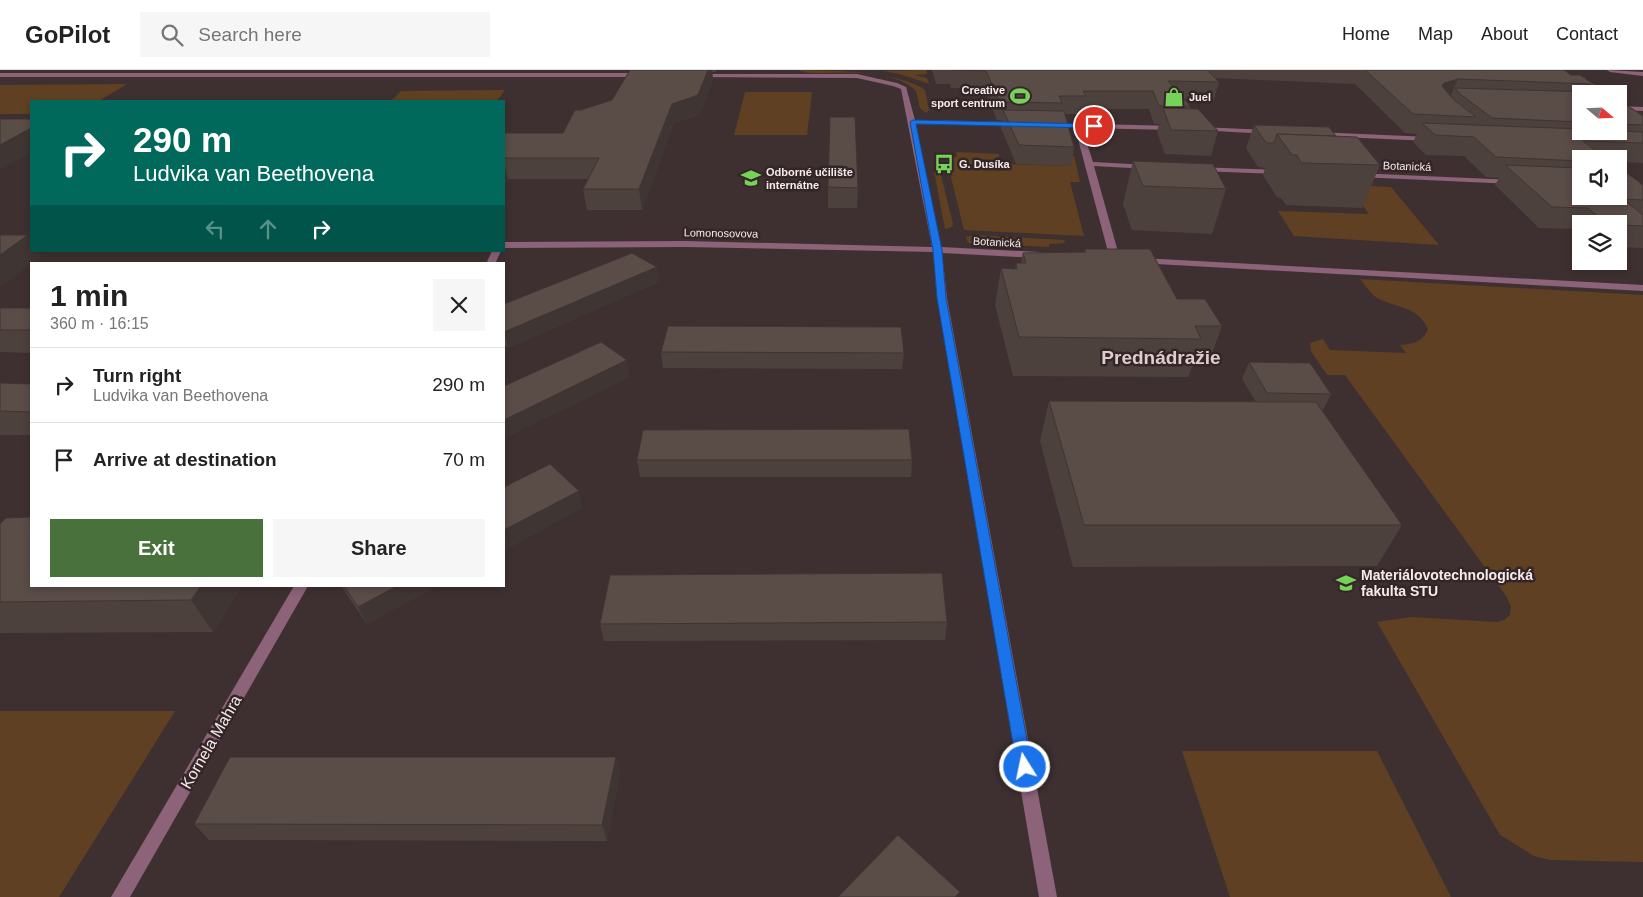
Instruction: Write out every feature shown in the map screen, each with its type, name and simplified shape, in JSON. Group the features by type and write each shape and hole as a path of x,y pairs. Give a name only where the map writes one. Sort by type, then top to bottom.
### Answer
{"street":[{"path":"1610,70 1643,74"},
{"path":"688,76 787,73 857,76 896,84 904,88 913,122 938,250 942,298 1048,897"},
{"path":"0,75 648,76"},
{"path":"1628,108 1643,109"},
{"path":"913,122 1030,125"},
{"path":"1049,125 1186,128"},
{"path":"1078,126 1120,260 1643,288"},
{"path":"1196,129 1281,132"},
{"path":"1309,134 1443,140"},
{"path":"1090,164 1159,167"},
{"path":"1188,168 1294,173"},
{"name":"Botanická","path":"1349,175 1522,182"},
{"name":"Lomonosovova","path":"505,245 685,244 938,250"},
{"name":"Botanická","path":"938,250 1048,256"},
{"name":"Kornela Mahra","path":"120,897 300,587"}],"shaded area":[{"path":"798,70 869,74 811,73"},
{"path":"926,70 927,74 914,75 927,78 929,84 884,71"},
{"path":"889,77 894,78 909,82 925,90 929,110 926,113 920,108 916,91 907,84"},
{"path":"127,84 101,100 30,100 30,114 0,114 0,85"},
{"path":"505,90 498,100 392,100 401,91"},
{"path":"745,92 812,92 807,135 734,135"},
{"path":"956,152 999,154 1000,164 1070,166 1068,156 1074,156 1080,182 1070,182 1084,236 964,230 946,157 957,157"},
{"path":"934,171 940,171 953,224 952,227 945,229"},
{"path":"1348,185 1391,187 1439,245 1294,236 1278,211 1369,214"},
{"path":"974,235 1064,240 1065,243 1049,244 1049,247 968,243 966,237"},
{"path":"1360,279 1643,295 1643,862 1550,860 1534,856 1500,835 1377,622 1411,617 1497,622 1504,620 1510,615 1511,606 1506,596 1345,375 1327,375 1311,351 1310,343 1323,339 1330,350 1406,353 1400,345 1417,342 1426,333 1428,329 1419,316 1407,309 1376,298"},
{"path":"0,711 175,711 59,897 0,897"},
{"path":"1182,751 1377,751 1451,897 1230,897"}],"building":[{"path":"630,70 708,70 698,95 672,104 639,189 583,189 599,158 505,158 505,133 563,133 575,110 581,110 612,100"},
{"path":"952,70 1207,70 1219,82 1168,81 1190,106 1159,106 1153,91 1083,91 1086,96 1059,96 1062,103 1000,102 986,71"},
{"path":"1365,70 1564,70 1571,75 1580,75 1595,85 1458,79 1444,83 1442,86 1453,99 1476,117 1413,114"},
{"path":"1455,88 1572,91 1572,122 1492,118 1460,94"},
{"path":"1628,106 1643,116 1643,125 1628,124"},
{"path":"1163,108 1198,109 1218,131 1171,130"},
{"path":"1003,110 1064,111 1074,147 1019,145"},
{"path":"830,117 855,117 858,188 828,187"},
{"path":"0,119 30,119 30,129 0,145"},
{"path":"1422,123 1572,129 1572,140 1628,140 1628,131 1643,132 1643,143 1583,141 1595,150 1572,150 1572,161 1496,157 1474,137 1435,135"},
{"path":"1254,125 1329,127 1336,136 1277,134 1274,143 1266,143"},
{"path":"1277,134 1357,137 1380,165 1301,163 1297,155 1292,155"},
{"path":"1133,161 1213,164 1226,189 1143,186"},
{"path":"1505,165 1572,168 1572,205 1627,205 1627,202 1643,215 1643,226 1627,225 1627,215 1596,215 1588,208 1552,207"},
{"path":"1627,173 1643,185 1643,200 1627,199"},
{"path":"0,235 28,235 0,255"},
{"path":"1085,249 1150,249 1177,299 1205,299 1222,326 1195,326 1201,339 1019,337 1001,268 1017,269 1016,263 1026,263 1023,253 1086,252"},
{"path":"632,253 657,267 505,332 505,304"},
{"path":"0,308 30,308 30,330 0,330"},
{"path":"668,326 901,327 904,353 661,352"},
{"path":"601,342 627,360 505,420 505,386"},
{"path":"1249,362 1310,363 1331,394 1267,393"},
{"path":"0,383 30,384 30,412 0,411"},
{"path":"1049,401 1316,402 1402,525 1084,525"},
{"path":"909,429 912,460 637,460 643,430"},
{"path":"550,464 579,491 505,529 505,486"},
{"path":"30,517 30,587 200,587 191,600 0,602 0,524 6,518"},
{"path":"942,573 947,622 600,624 610,575"},
{"path":"345,587 395,587 358,607"},
{"path":"230,757 616,757 602,825 194,824"},
{"path":"898,835 960,892 955,897 838,897"}],"place":[{"name":"Creative sport centrum","path":"1020,96"},
{"name":"Juel","path":"1174,97"},
{"name":"G. Dusíka","path":"944,164"},
{"name":"Odborné učilište internátne","path":"751,178"},
{"name":"Materiálovotechnologická fakulta STU","path":"1346,583"}],"district":[{"name":"Prednádražie","path":"1161,357"}],"route":[{"path":"1025,767 942,298 938,250 913,122 1094,126"}]}
